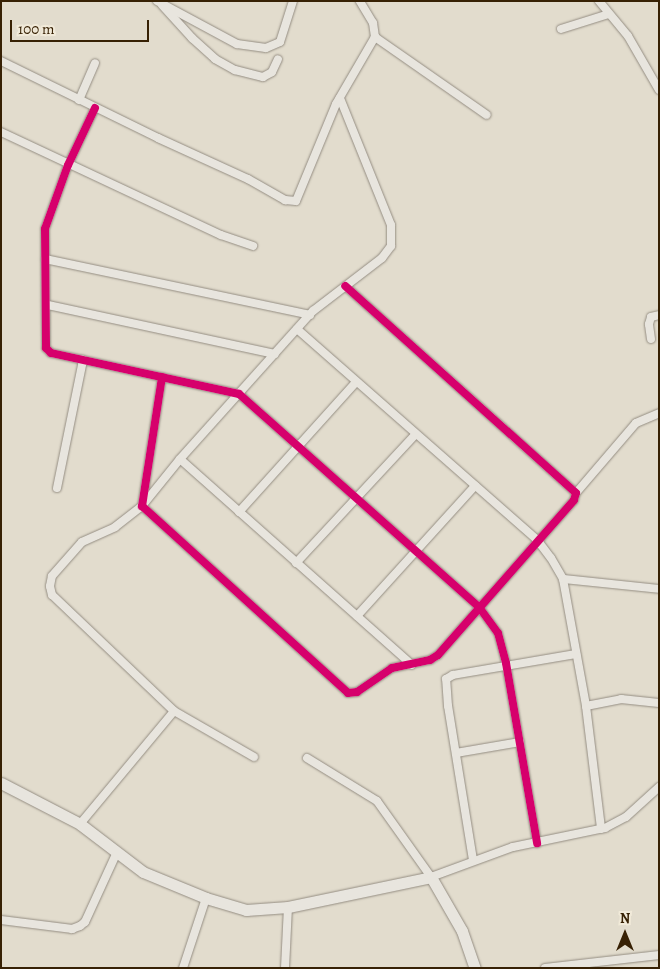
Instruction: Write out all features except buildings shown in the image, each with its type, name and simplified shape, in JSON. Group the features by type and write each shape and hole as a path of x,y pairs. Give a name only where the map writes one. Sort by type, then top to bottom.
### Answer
{"street":[{"path":"160,3 237,44 266,48 280,42 293,1"},
{"path":"1,61 95,108 226,168 291,202 300,197 340,98 375,37 373,23 360,1"},
{"path":"599,1 628,36 659,90"},
{"path":"160,3 192,38 215,59 234,70 263,77 272,72 278,59"},
{"path":"561,29 609,14"},
{"path":"375,37 487,115"},
{"path":"79,100 95,63"},
{"path":"254,757 174,711 52,595 50,586 52,576 82,542 115,527 142,506 180,459 310,315 388,252 394,235 340,98"},
{"path":"95,108 68,165 45,229 48,306 46,348 51,353 239,394 479,607 498,633 507,665 536,843"},
{"path":"1,132 68,165 222,235 253,246"},
{"path":"45,259 310,315"},
{"path":"345,286 576,493"},
{"path":"48,306 275,354"},
{"path":"651,339 649,324 651,318 659,315"},
{"path":"297,330 538,541 562,579 586,706 601,829"},
{"path":"57,488 83,360"},
{"path":"142,506 162,377"},
{"path":"239,512 356,382"},
{"path":"142,506 348,693 357,692 392,668 412,665 438,655 576,498 576,493 636,423 659,413"},
{"path":"296,563 416,434"},
{"path":"180,459 412,665"},
{"path":"357,616 475,486"},
{"path":"562,579 659,589"},
{"path":"473,860 446,679 507,665 576,654"},
{"path":"586,706 621,699 659,703"},
{"path":"80,824 174,711"},
{"path":"456,753 520,742"},
{"path":"307,758 377,801 431,877 455,918 475,968"},
{"path":"1,783 80,824 143,872 206,898 246,910 288,907 431,877 473,860 536,843 601,829 626,817 659,787"},
{"path":"1,920 72,929 80,926 85,922 117,852"},
{"path":"183,968 206,898"},
{"path":"285,968 288,907"},
{"path":"544,968 659,955"}],"cycle path":[{"path":"95,108 68,165 45,229 46,348 51,353 239,394 479,607 498,633 506,663 537,843"},
{"path":"162,377 142,506 348,693 357,692 392,668 430,660 438,655 574,500 576,493 345,286"}]}
